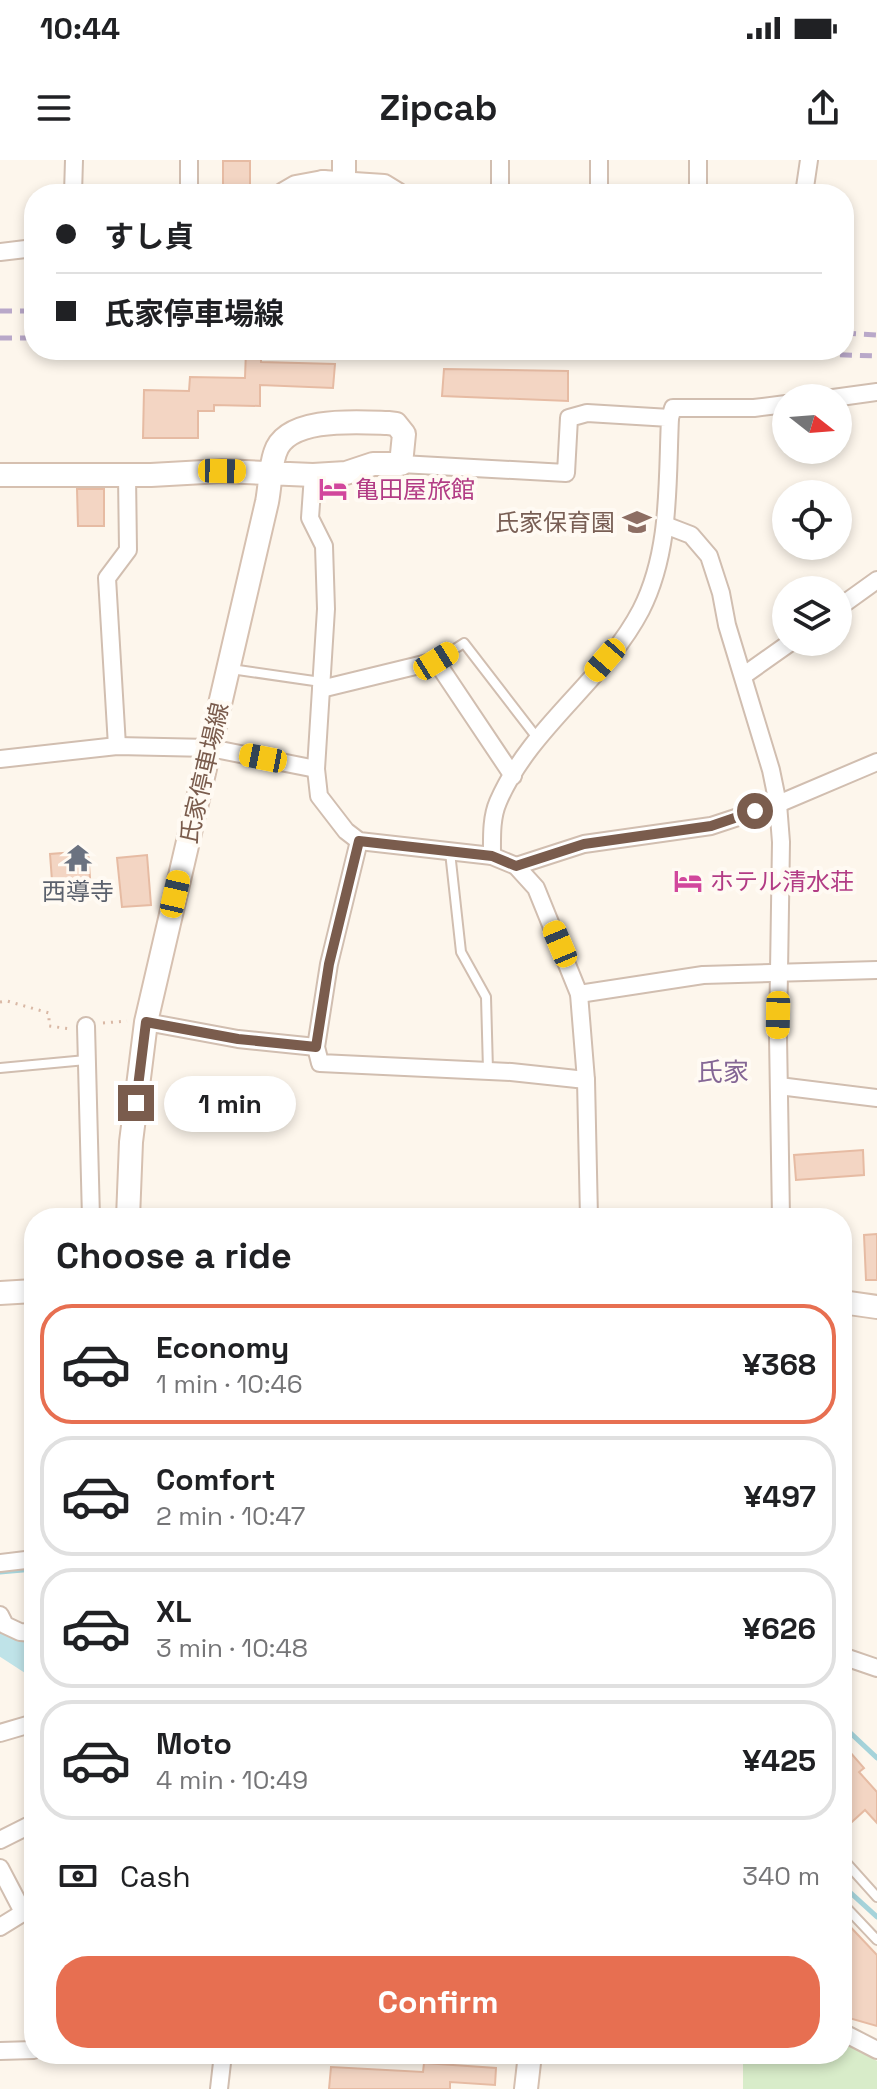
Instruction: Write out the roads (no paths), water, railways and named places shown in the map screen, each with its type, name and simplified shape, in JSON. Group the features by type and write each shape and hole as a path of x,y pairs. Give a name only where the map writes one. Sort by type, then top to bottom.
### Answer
{"main road":[{"path":"312,184 333,180 367,184"},
{"name":"氏家停車場線","path":"128,1208 131,1142 146,1022 275,451 283,439 314,425 332,422 396,424 404,434 401,464"},
{"path":"0,475 222,471 313,475 346,473 373,464 401,464"},
{"path":"0,1293 24,1292"},
{"path":"852,1303 877,1307"},
{"path":"526,2089 529,2064"}],"street":[{"path":"73,184 74,160"},
{"path":"189,160 189,184"},
{"path":"500,160 500,184"},
{"path":"599,160 599,184"},
{"path":"698,160 698,184"},
{"path":"805,184 809,160"},
{"path":"0,252 24,249"},
{"path":"852,395 877,392"},
{"path":"492,856 497,803 538,739 624,639 659,565 665,525 673,408 772,406"},
{"path":"401,464 566,473 569,418 587,413 670,418"},
{"path":"117,746 107,578 128,550 127,475"},
{"path":"313,475 310,518 324,546 326,609 316,769 319,796 346,831 359,841 492,856 516,866 536,888 579,994 586,1080 589,1208"},
{"path":"665,525 691,535 709,556 778,804 781,842 781,1208"},
{"path":"852,598 877,580"},
{"path":"743,676 772,655"},
{"path":"321,686 436,661 513,776"},
{"path":"0,759 117,746 210,748 316,769"},
{"path":"516,866 584,844 711,826 778,804 877,762"},
{"path":"359,841 329,964 316,1047 320,1063 488,1071 586,1080"},
{"path":"579,994 703,975 877,970"},
{"path":"146,1022 238,1039 316,1047"},
{"path":"86,1026 91,1208"},
{"path":"779,1086 877,1098"},
{"path":"0,1563 24,1560"},
{"path":"0,1615 5,1625 24,1632"},
{"path":"852,1659 877,1668"},
{"path":"0,1733 24,1726"},
{"path":"0,1840 24,1828"},
{"path":"0,1868 24,1903"},
{"path":"0,1927 24,1912"},
{"path":"852,2037 877,2050"},
{"path":"0,2051 24,2050"},
{"path":"219,2089 222,2064"}],"lane":[{"path":"436,661 464,643 538,739"},
{"path":"228,669 321,686"},
{"path":"450,852 461,952 486,997 488,1071"},
{"path":"0,1068 86,1060"},
{"path":"852,1869 877,1897"},
{"path":"852,1914 877,1940"}],"waterway":[{"path":"0,1572 24,1570"},
{"path":"0,1639 24,1655"},
{"path":"852,1734 877,1758"},
{"path":"852,1894 877,1917"}],"railway":[{"path":"0,311 24,311"},
{"path":"854,334 877,335"},
{"path":"0,338 24,338"},
{"path":"854,355 877,356"}],"place":[{"name":"亀田屋旅館","path":"333,489"},
{"name":"氏家保育園","path":"637,522"},
{"name":"西導寺","path":"78,858"},
{"name":"ホテル清水荘","path":"688,881"}],"district":[{"name":"氏家","path":"723,1072"}]}
